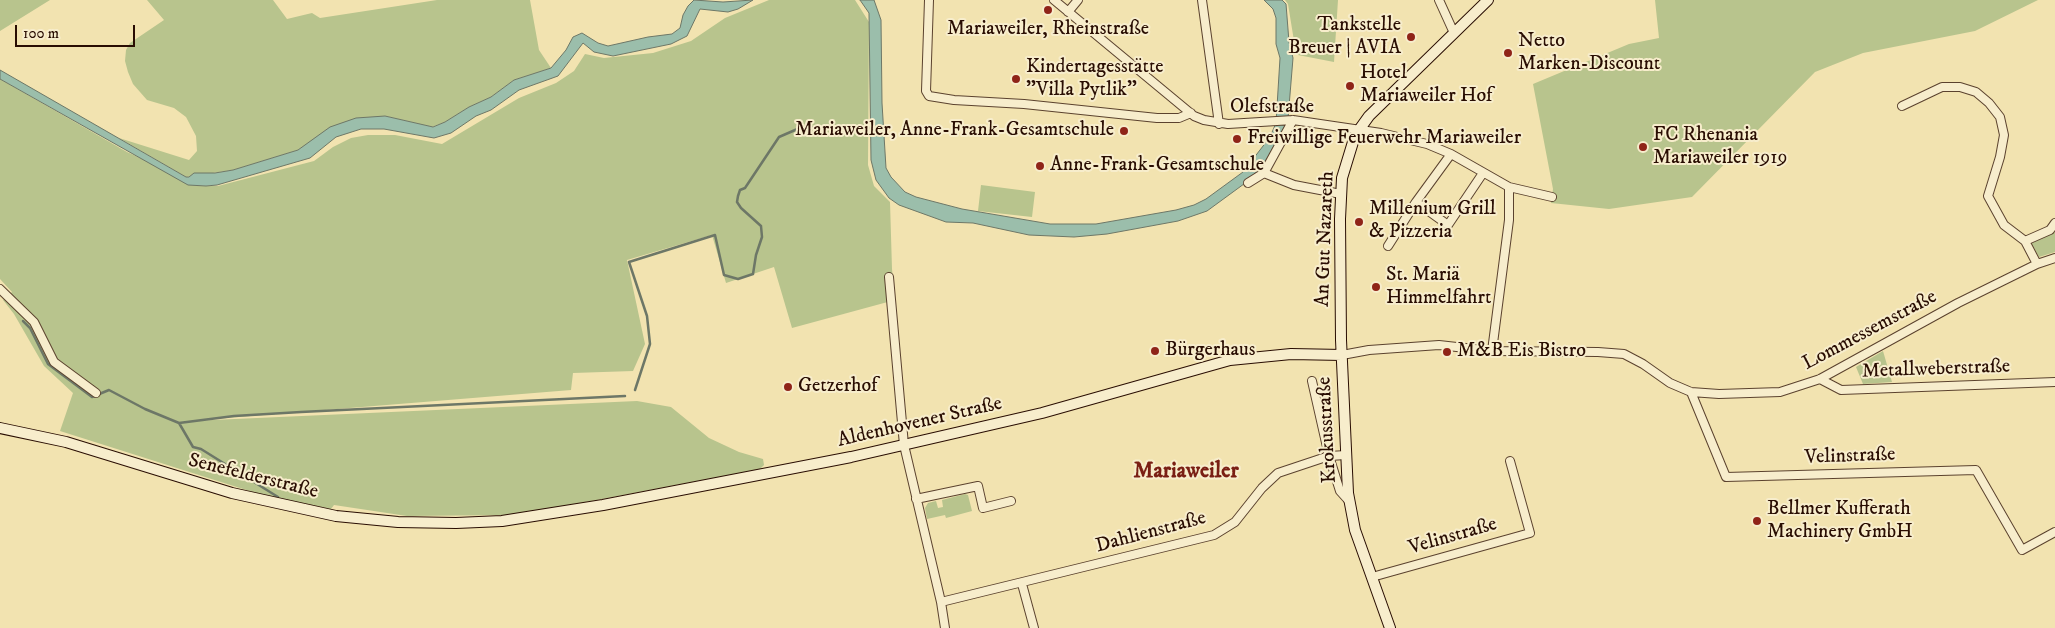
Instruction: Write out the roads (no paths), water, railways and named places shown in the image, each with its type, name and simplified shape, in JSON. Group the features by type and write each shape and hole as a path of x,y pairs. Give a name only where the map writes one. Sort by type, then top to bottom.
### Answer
{"main road":[{"name":"An Gut Nazareth","path":"1342,355 1341,194 1346,159 1359,130 1373,111 1488,0"},
{"name":"Aldenhovener Straße","path":"502,521 604,505 904,445 1042,413 1230,360 1291,354 1342,355"},
{"name":"Krokusstraße","path":"1342,355 1350,502 1355,530 1390,628"},
{"name":"Senefelderstraße","path":"0,428 76,445 232,493 336,516 398,522 456,523 502,521"}],"street":[{"path":"929,0 926,90 929,96 954,100 1024,104 1158,118 1179,118 1191,113"},
{"path":"1054,0 1191,113 1204,120 1219,124"},
{"path":"1068,12 1078,0"},
{"name":"Olefstraße","path":"1202,0 1219,124 1291,120 1359,130 1427,144 1451,154 1509,187 1552,197"},
{"path":"1439,0 1454,33"},
{"path":"1902,106 1942,87 1960,87 1976,92 1989,103 2000,118 2004,135 2000,157 1988,196 2004,225 2025,241 2037,264"},
{"path":"1248,183 1264,173 1291,120"},
{"path":"1388,246 1416,202 1451,154"},
{"path":"1264,173 1294,185 1341,194"},
{"path":"1416,202 1448,225 1483,173"},
{"path":"1492,351 1509,220 1509,187"},
{"path":"2025,241 2050,230 2055,223"},
{"name":"Lommessemstraße","path":"1342,355 1369,350 1439,345 1492,351 1624,354 1643,364 1670,383 1691,392 1719,394 1780,392 1820,379 1958,303 2037,264 2055,258"},
{"path":"889,277 904,445 941,602 945,628"},
{"path":"0,288 34,322 54,362 96,393"},
{"name":"Metallweberstraße","path":"1820,379 1841,390 2055,382"},
{"name":"Krokusstraße","path":"1312,381 1329,456 1340,491 1350,502"},
{"name":"Velinstraße","path":"1691,392 1726,477 1976,470 2022,550 2055,532"},
{"name":"Dahlienstraße","path":"941,602 1022,584 1214,535 1235,522 1262,488 1278,473 1329,456 1346,455"},
{"name":"Velinstraße","path":"1372,577 1530,533 1510,461"},
{"path":"916,499 978,486 983,508 1011,501"},
{"path":"1022,584 1034,628"}],"waterway":[{"path":"635,390 650,344 647,316 629,262 715,235 724,275 738,279 753,274 756,255 762,237 761,226 741,208 737,202 738,196 740,190 745,188 779,137 802,127 873,128"},
{"path":"23,321 30,328 48,364 92,397 109,390 145,409 179,423 193,447 201,449 278,497"},
{"path":"179,423 234,416 625,396"}],"place":[{"name":"Mariaweiler, Rheinstraße","path":"1048,10"},
{"name":"Tankstelle Breuer | AVIA","path":"1411,37"},
{"name":"Netto Marken-Discount","path":"1508,53"},
{"name":"Kindertagesstätte \"Villa Pytlik\"","path":"1016,79"},
{"name":"Hotel Mariaweiler Hof","path":"1350,86"},
{"name":"Mariaweiler, Anne-Frank-Gesamtschule","path":"1124,131"},
{"name":"Freiwillige Feuerwehr Mariaweiler","path":"1237,139"},
{"name":"FC Rhenania Mariaweiler 1919","path":"1643,147"},
{"name":"Anne-Frank-Gesamtschule","path":"1040,166"},
{"name":"Millenium Grill & Pizzeria","path":"1359,222"},
{"name":"St. Mariä Himmelfahrt","path":"1376,287"},
{"name":"Bürgerhaus","path":"1155,351"},
{"name":"M&B Eis Bistro","path":"1447,352"},
{"name":"Getzerhof","path":"788,387"},
{"name":"Bellmer Kufferath Machinery GmbH","path":"1757,521"}],"district":[{"name":"Mariaweiler","path":"1186,472"}]}
